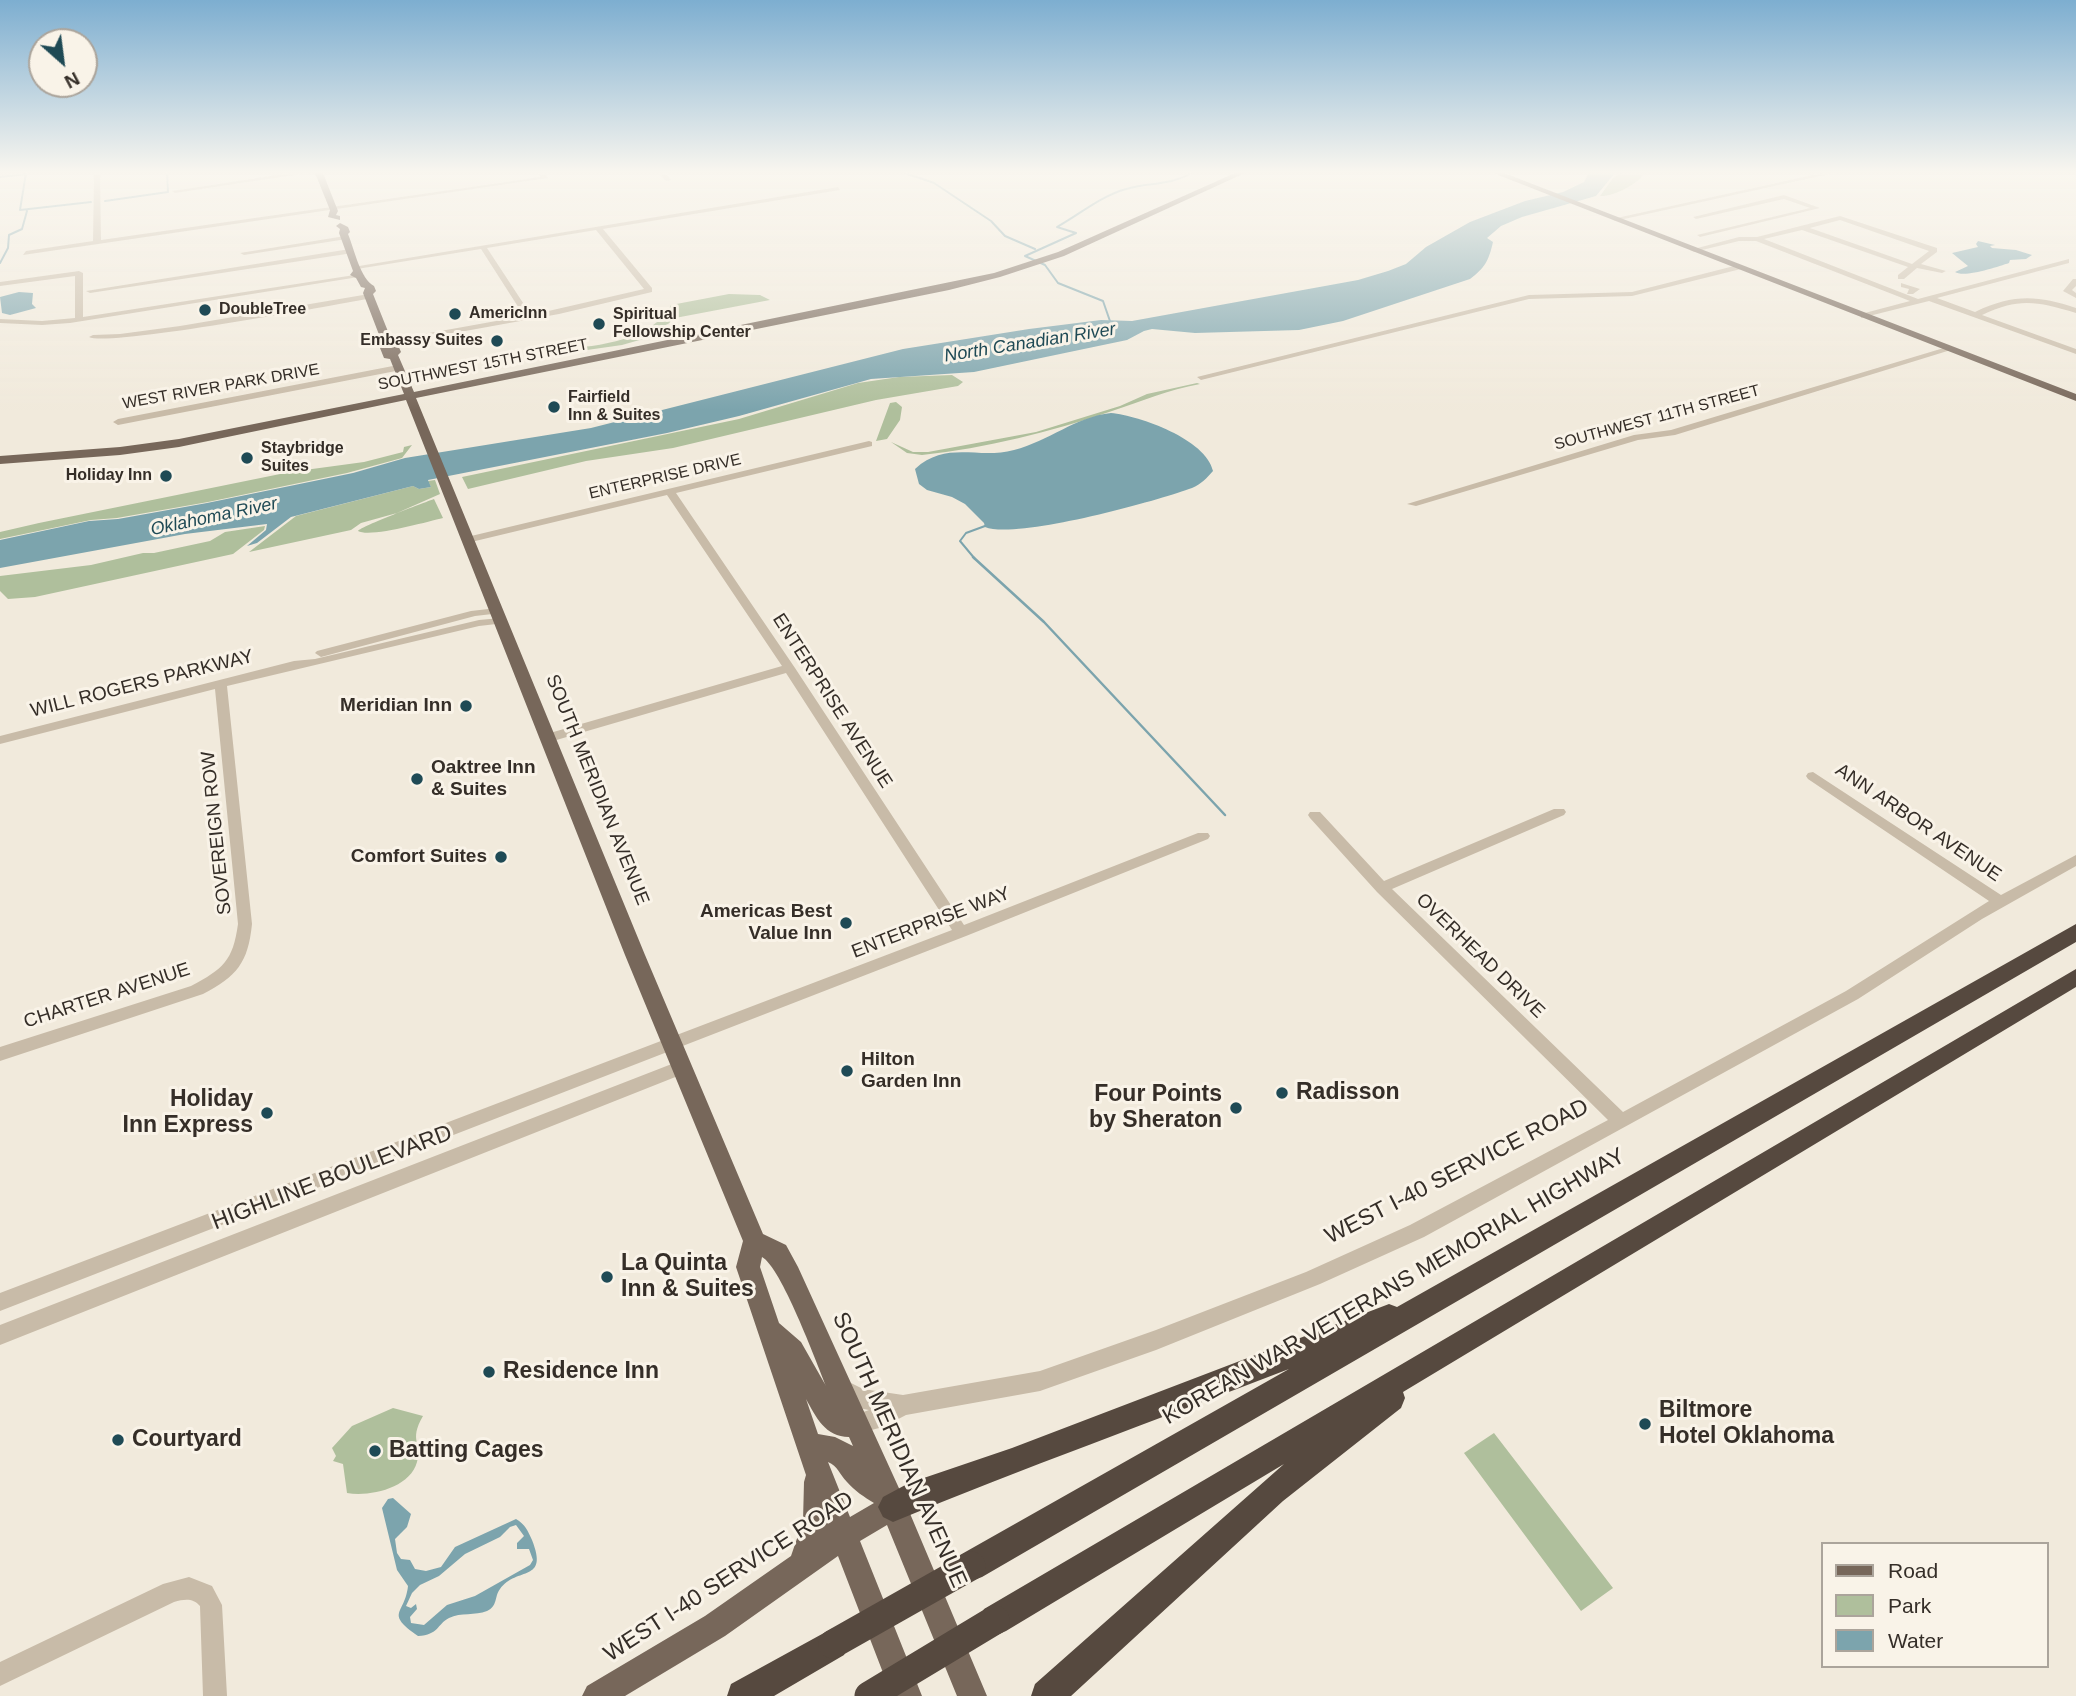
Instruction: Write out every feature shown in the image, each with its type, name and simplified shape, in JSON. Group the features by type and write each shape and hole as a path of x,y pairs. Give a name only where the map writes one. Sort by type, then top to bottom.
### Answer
{"highway":[{"name":"KOREAN WAR VETERANS MEMORIAL HIGHWAY","path":"743,1696 2076,932"},
{"path":"869,1696 2076,977"},
{"path":"890,1501 909,1498 1013,1462 1313,1344 1440,1298"},
{"path":"1047,1696 1273,1491 1453,1350"}],"main road":[{"name":"SOUTH MERIDIAN AVENUE","path":"350,252 388,344 385,348 388,356 396,363 423,426 671,1044 755,1241 748,1267 818,1471 907,1696"},
{"name":"SOUTHWEST 15TH STREET","path":"0,460 147,448 949,287 1015,270 1065,252"},
{"path":"1700,252 2076,398"},
{"name":"SOUTH MERIDIAN AVENUE","path":"755,1241 778,1253 841,1388 972,1696"},
{"path":"770,1327 792,1351 830,1416 841,1424 856,1424"},
{"path":"809,1445 835,1450 846,1457 861,1478 890,1501"},
{"path":"802,1564 817,1521 818,1471"},
{"name":"WEST I-40 SERVICE ROAD","path":"597,1696 705,1633 890,1501"}],"street":[{"path":"26,254 38,252"},
{"path":"90,291 343,252"},
{"path":"93,337 180,328 464,252"},
{"path":"486,252 529,317"},
{"path":"388,344 529,317 649,290 618,252"},
{"path":"1789,252 2076,352"},
{"path":"1873,252 1915,266 1942,271"},
{"path":"1906,294 1902,281 1931,252"},
{"path":"1887,257 1899,254"},
{"path":"1867,317 2068,263"},
{"path":"1213,385 1201,377 1529,297 1632,294 1738,267"},
{"path":"0,284 79,273 79,320"},
{"path":"0,321 42,323 79,320 316,282 362,280"},
{"path":"2073,292 2076,281"},
{"path":"1867,317 1928,299"},
{"path":"1976,316 2001,302 2031,300 2047,301 2076,311"},
{"path":"2031,300 2051,309"},
{"name":"SOUTHWEST 11TH STREET","path":"1412,503 1637,437 1672,433 1950,349"},
{"name":"WEST RIVER PARK DRIVE","path":"222,400 118,422 133,416 350,376 396,363"},
{"name":"ENTERPRISE DRIVE","path":"467,540 869,444"},
{"name":"ENTERPRISE AVENUE","path":"670,492 789,668 961,932"},
{"name":"WILL ROGERS PARKWAY","path":"0,740 294,665 315,663 373,644 479,623 499,616"},
{"path":"548,738 789,668"},
{"name":"SOVEREIGN ROW","path":"221,683 245,924 238,961 226,975"},
{"name":"ANN ARBOR AVENUE","path":"1813,776 2001,902"},
{"path":"1382,888 1559,811"},
{"name":"OVERHEAD DRIVE","path":"1315,815 1382,888 1621,1121"},
{"name":"ENTERPRISE WAY","path":"671,1044 1203,836"},
{"name":"WEST I-40 SERVICE ROAD","path":"856,1424 871,1421 903,1405 1040,1381 1246,1305 1417,1231 1852,995 1958,926 2076,860"},
{"name":"CHARTER AVENUE","path":"0,1054 176,997 226,975"},
{"name":"HIGHLINE BOULEVARD","path":"0,1302 671,1044"},
{"name":"HIGHLINE BOULEVARD","path":"0,1335 682,1067"},
{"path":"584,1077 593,1102"},
{"name":"WEST I-40 SERVICE ROAD","path":"841,1388 861,1399 903,1405"},
{"path":"0,1674 170,1592 189,1588 200,1590 208,1598 212,1609 215,1696"}],"green space":[{"path":"729,294 760,295 770,300 675,318 668,324 646,333 643,339 622,345 566,353 563,348 592,346 624,339 652,326 671,305"},
{"path":"952,375 963,382 958,386 876,400 673,448 586,461 468,489 462,477 739,419 858,383 899,377"},
{"path":"1200,384 1066,426 994,444 922,455 907,453 891,442 913,452 928,452 1036,432 1120,406 1147,394"},
{"path":"896,402 902,407 900,420 887,439 876,441 890,403"},
{"path":"412,445 402,458 347,473 208,502 91,520 0,539 0,532 39,523 290,472 364,462 403,452 404,447"},
{"path":"435,480 440,494 397,513 361,523 351,530 249,552 296,516 413,486 419,489 431,487 428,481"},
{"path":"434,499 443,518 386,531 358,531 381,520"},
{"path":"265,526 264,530 233,554 35,597 8,599 0,591 0,576 91,565 210,541 225,532"},
{"name":"Batting Cages","path":"393,1408 423,1416 417,1431 418,1455 413,1471 388,1489 347,1493 343,1464 333,1461 336,1456 332,1448 352,1426"},
{"path":"1494,1433 1613,1588 1581,1611 1464,1453"}],"water":[{"name":"Oklahoma River","path":"1420,252 1490,252 1483,267 1470,279 1343,321 1299,330 1195,333 1152,329 1127,340 974,372 871,379 667,433 428,480 431,487 419,489 413,486 291,517 257,543 247,546 266,530 267,524 185,534 0,568 0,540 89,521 118,519 207,503 353,473 405,458 591,428 903,349 1101,320 1132,321 1358,280 1406,264"},
{"path":"2023,252 2032,255 1981,271 1959,274 1955,272 1968,266 1952,253"},
{"path":"19,292 33,293 32,304 36,308 10,315 2,313 0,297"},
{"path":"1111,413 1154,424 1185,439 1208,459 1213,471 1204,481 1192,488 1149,501 1055,524 1001,530 985,527 965,504 927,490 919,484 915,469 939,455 1014,450 1086,419"},
{"path":"393,1498 411,1514 407,1527 395,1539 397,1553 401,1559 410,1560 415,1569 426,1571 441,1567 455,1547 516,1519 524,1525 532,1540 537,1563 529,1572 507,1582 500,1589 490,1609 454,1616 445,1620 430,1634 418,1636 399,1617 408,1586 397,1570 382,1508 388,1499","holes":["516,1525 524,1536 517,1543 517,1549 529,1549 533,1560 530,1565 475,1596 447,1605 424,1625 411,1623 410,1617 417,1609 416,1604 411,1608 406,1606 412,1593 420,1585 439,1576 465,1554 500,1537 510,1527"]}],"waterway":[{"path":"0,263 6,252"},
{"name":"North Canadian River","path":"1034,252 1025,256 1045,265 1058,283 1103,301 1111,324"},
{"path":"974,558 960,541 966,533 985,526"},
{"path":"974,558 1044,622 1225,815"}],"place":[{"name":"DoubleTree","path":"205,310"},
{"name":"AmericInn","path":"455,314"},
{"name":"Spiritual Fellowship Center","path":"599,324"},
{"name":"Embassy Suites","path":"497,341"},
{"name":"Fairfield Inn & Suites","path":"554,407"},
{"name":"Staybridge Suites","path":"247,458"},
{"name":"Holiday Inn","path":"166,476"},
{"name":"Meridian Inn","path":"466,706"},
{"name":"Oaktree Inn & Suites","path":"417,779"},
{"name":"Comfort Suites","path":"501,857"},
{"name":"Americas Best Value Inn","path":"846,923"},
{"name":"Hilton Garden Inn","path":"847,1071"},
{"name":"Radisson","path":"1282,1093"},
{"name":"Four Points by Sheraton","path":"1236,1108"},
{"name":"Holiday Inn Express","path":"267,1113"},
{"name":"La Quinta Inn & Suites","path":"607,1277"},
{"name":"Residence Inn","path":"489,1372"},
{"name":"Biltmore Hotel Oklahoma","path":"1645,1424"},
{"name":"Courtyard","path":"118,1440"},
{"name":"Batting Cages","path":"375,1451"}]}
